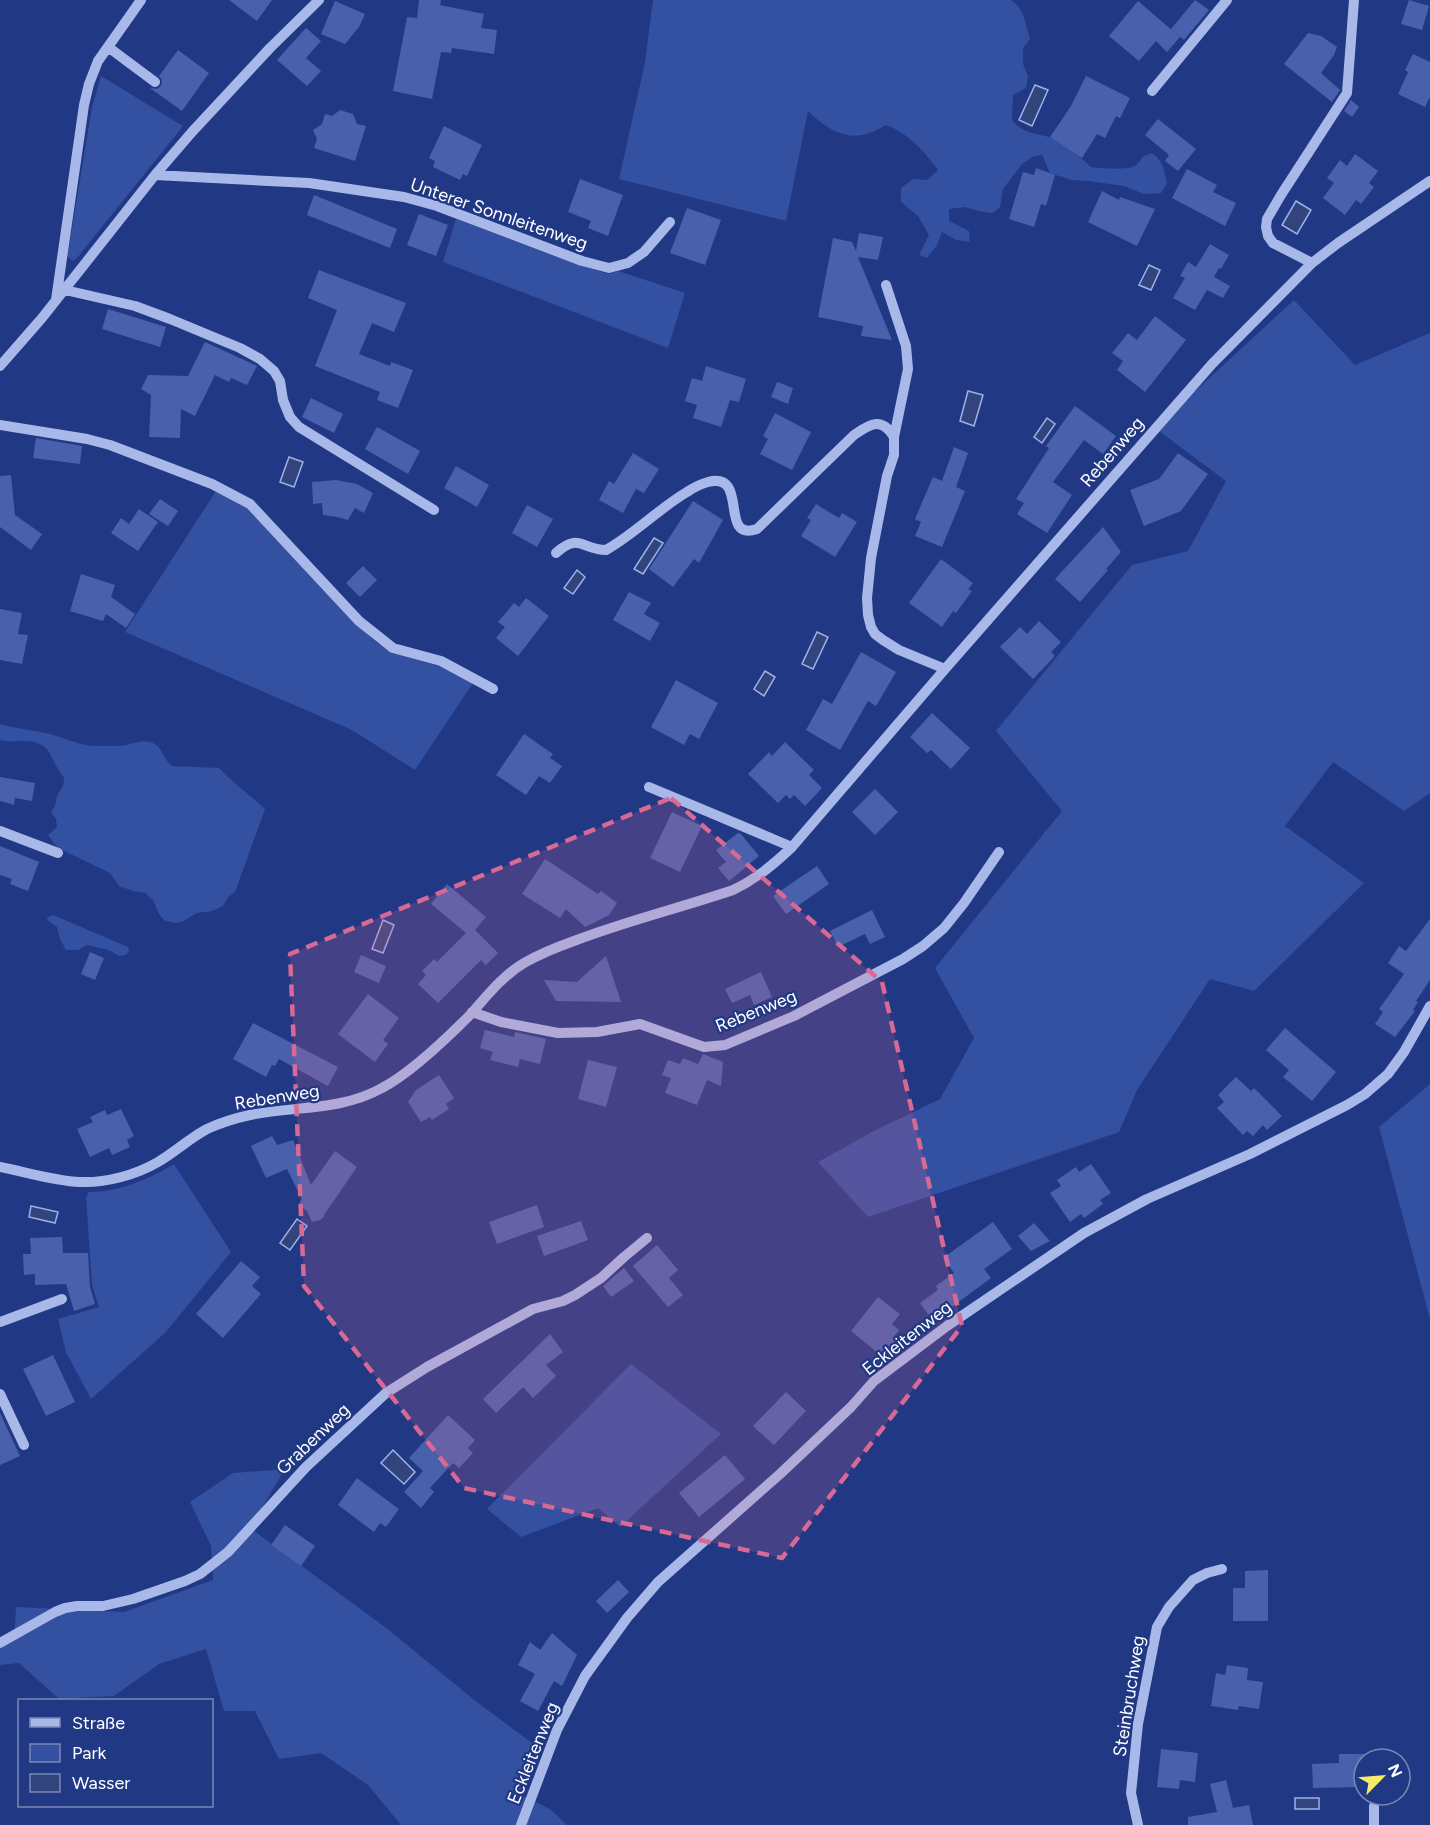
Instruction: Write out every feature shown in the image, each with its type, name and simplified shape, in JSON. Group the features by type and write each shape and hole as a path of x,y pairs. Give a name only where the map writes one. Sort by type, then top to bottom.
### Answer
{"street":[{"path":"56,301 84,105 94,71 141,0"},
{"path":"0,366 56,301 155,175 192,132 270,48 319,0"},
{"path":"1152,91 1227,0"},
{"path":"1312,263 1273,243 1268,236 1266,226 1271,211 1347,93 1354,0"},
{"path":"108,47 155,82"},
{"name":"Unterer Sonnleitenweg","path":"155,175 309,183 404,197 437,206 582,261 609,268 628,263 644,252 670,222"},
{"name":"Rebenweg","path":"0,1167 78,1182 94,1182 119,1177 158,1162 206,1130 223,1122 249,1115 345,1103 382,1088 406,1072 472,1012 505,977 531,959 596,933 733,890 751,882 792,847 1212,364 1312,263 1430,181"},
{"path":"886,285 906,346 908,369 894,437 894,455 886,476 871,558 867,598 868,615 875,634 883,640 898,650 945,669"},
{"path":"64,290 144,309 260,358 274,371 280,381 290,417 299,427 434,510"},
{"path":"556,553 565,545 574,542 586,544 598,550 606,550 671,501 708,482 723,482 728,487 739,527 749,532 757,529 854,435 866,427 883,424 894,437"},
{"path":"0,425 110,445 236,495 249,504 359,621 379,638 393,648 441,662 493,689"},
{"path":"649,787 792,847"},
{"path":"0,831 58,854"},
{"name":"Rebenweg","path":"472,1012 501,1022 558,1033 597,1032 640,1024 704,1047 725,1046 794,1016 903,959 923,946 944,928 999,852"},
{"name":"Eckleitenweg","path":"521,1825 557,1730 585,1676 627,1618 658,1582 788,1467 851,1407 874,1381 946,1326 1084,1233 1147,1199 1261,1149 1365,1094 1389,1074 1430,1006"},
{"name":"Grabenweg","path":"0,1643 66,1608 103,1606 133,1599 200,1574 217,1563 306,1467 386,1393 427,1366 533,1309 575,1295 601,1278 647,1238"},
{"path":"0,1322 62,1299"},
{"path":"0,1394 24,1445"},
{"name":"Steinbruchweg","path":"1138,1825 1131,1793 1138,1724 1158,1627 1169,1607 1193,1580 1222,1569"},
{"path":"1374,1807 1374,1825"}],"highlighted area":[{"path":"671,798 882,982 962,1326 782,1558 464,1488 304,1286 290,954"}],"green space":[{"path":"653,0 1011,0 1022,12 1030,39 1023,48 1023,64 1028,76 1026,88 1013,95 1012,120 1024,130 1059,142 1091,167 1115,169 1132,167 1151,153 1161,162 1167,184 1161,193 1144,194 1124,186 1071,180 1050,173 1042,155 1032,157 1022,164 1003,189 1000,207 993,213 964,207 949,209 949,221 969,231 970,242 956,240 942,232 937,245 927,258 919,255 929,235 918,216 901,202 901,188 913,179 927,180 938,170 915,143 901,132 886,125 864,135 854,136 835,131 808,111 786,221 619,179 645,62"},
{"path":"101,76 183,126 73,261 68,257 68,253 92,107"},
{"path":"456,219 581,266 609,274 618,271 685,293 668,348 443,262"},
{"path":"1294,300 1355,365 1430,333 1430,793 1404,811 1333,762 1285,826 1364,883 1254,991 1210,979 1137,1090 1119,1132 868,1217 818,1162 872,1132 940,1099 974,1038 935,968 1062,811 996,731 1132,565 1188,551 1226,481 1155,428"},
{"path":"216,491 247,508 356,624 376,642 391,652 439,666 473,683 415,770 352,730 125,632"},
{"path":"0,724 50,734 90,746 123,746 151,742 158,746 172,766 219,768 265,809 235,892 228,897 223,906 212,911 197,913 182,922 165,921 153,900 145,893 119,886 110,873 58,848 48,835 57,827 56,819 51,812 63,786 64,777 48,750 41,744 29,741 0,740"},
{"path":"53,915 128,947 129,951 126,955 119,956 109,950 87,945 78,950 66,950 57,927 47,920"},
{"path":"1430,1084 1430,1319 1379,1127"},
{"path":"174,1164 231,1252 166,1332 91,1399 66,1352 58,1319 99,1307 92,1285 86,1197 89,1192 111,1190 133,1184"},
{"path":"631,1364 721,1434 620,1527 598,1508 521,1537 487,1509"},
{"path":"285,1469 250,1528 385,1627 478,1703 539,1748 521,1795 550,1809 567,1825 401,1825 368,1785 321,1753 279,1759 255,1711 224,1711 206,1649 159,1664 114,1696 59,1699 19,1663 0,1665 0,1647 14,1641 16,1607 124,1612 213,1580 211,1546 190,1502 233,1473"}],"water":[{"path":"1035,85 1048,90 1032,126 1019,120"},
{"path":"1296,201 1311,210 1297,234 1282,225"},
{"path":"1149,265 1160,270 1151,290 1139,285"},
{"path":"968,391 983,395 974,426 960,421"},
{"path":"1047,418 1055,424 1042,443 1034,437"},
{"path":"289,457 303,462 294,487 280,482"},
{"path":"654,538 663,543 643,574 634,569"},
{"path":"577,570 585,577 573,594 564,588"},
{"path":"817,632 828,637 813,669 802,664"},
{"path":"765,671 775,677 764,696 754,689"},
{"path":"383,920 394,925 383,953 372,949"},
{"path":"31,1206 58,1212 55,1223 29,1217"},
{"path":"297,1219 307,1226 290,1250 280,1243"},
{"path":"393,1450 415,1472 404,1484 381,1463"},
{"path":"1295,1798 1319,1798 1319,1809 1295,1809"}],"building":[{"path":"229,0 272,0 257,21"},
{"path":"419,0 441,0 440,5 484,14 481,28 497,30 494,54 452,48 451,53 441,52 432,99 393,91 407,17 417,18"},
{"path":"1195,0 1209,10 1184,40 1171,29"},
{"path":"1409,0 1429,6 1422,30 1401,24"},
{"path":"335,1 365,14 359,27 345,44 321,34"},
{"path":"1138,1 1180,37 1167,52 1156,41 1139,61 1109,36"},
{"path":"306,28 321,41 306,58 321,71 307,86 277,60"},
{"path":"1308,33 1321,36 1337,47 1321,73 1340,90 1332,102 1284,64"},
{"path":"178,50 209,73 182,111 150,88 157,89 161,86 162,80 159,76"},
{"path":"1413,54 1430,62 1430,97 1425,107 1398,94 1408,72 1405,70"},
{"path":"1086,76 1130,98 1120,118 1116,116 1105,138 1097,134 1082,158 1050,137 1071,106"},
{"path":"1351,100 1359,107 1352,117 1344,111"},
{"path":"340,110 353,114 357,124 366,126 355,161 314,148 317,139 313,130 322,124 325,114 332,116"},
{"path":"1158,119 1196,149 1178,171 1165,161 1169,155 1145,135"},
{"path":"444,126 482,145 467,176 463,174 460,180 433,167 435,161 429,158"},
{"path":"1355,154 1378,171 1369,183 1374,187 1361,204 1356,200 1345,215 1323,198 1334,183 1327,178 1340,160 1347,166"},
{"path":"1036,168 1055,175 1046,206 1041,204 1034,227 1009,219 1023,172 1034,175"},
{"path":"1187,169 1217,185 1213,192 1236,203 1225,226 1172,198"},
{"path":"580,179 623,195 608,236 588,228 591,221 568,212"},
{"path":"1102,191 1119,200 1120,197 1155,209 1137,246 1088,222"},
{"path":"314,195 397,229 390,248 307,215"},
{"path":"687,208 721,220 705,265 670,253"},
{"path":"419,214 448,225 436,256 407,245"},
{"path":"859,233 883,237 878,260 858,257 892,340 861,336 863,326 818,317 833,238 852,242 856,251"},
{"path":"1210,244 1229,255 1214,277 1230,286 1223,298 1207,290 1195,310 1173,298 1185,278 1180,276 1188,262 1196,267"},
{"path":"319,270 406,303 394,332 372,323 359,354 390,366 391,362 413,370 398,408 377,400 380,392 315,366 337,310 308,298"},
{"path":"108,309 166,327 160,347 102,329"},
{"path":"1155,316 1186,340 1145,392 1117,370 1123,361 1112,353 1128,333 1137,340"},
{"path":"205,342 257,366 247,385 231,378 229,382 215,375 195,416 181,409 180,438 149,437 151,395 141,389 148,375 188,376"},
{"path":"706,366 746,379 739,402 730,400 721,427 693,418 697,405 685,401 692,378 702,381"},
{"path":"777,382 793,388 788,404 771,397"},
{"path":"311,398 343,414 334,433 302,417"},
{"path":"1075,406 1116,436 1103,454 1084,440 1053,482 1072,495 1047,533 1017,514 1024,503 1016,499 1049,448 1046,446"},
{"path":"775,413 811,432 792,470 760,454 768,439 763,436"},
{"path":"377,427 420,451 408,474 365,449"},
{"path":"36,438 82,446 80,464 33,458"},
{"path":"954,447 968,453 956,487 965,491 942,547 915,536 921,522 915,519 933,477 942,481"},
{"path":"633,453 659,469 644,493 636,489 623,513 599,500 609,481 614,484"},
{"path":"1178,453 1208,474 1181,511 1144,526 1130,490 1159,479"},
{"path":"456,466 489,485 477,507 444,488"},
{"path":"11,475 15,515 42,534 31,550 0,527 0,476"},
{"path":"336,480 357,484 373,493 364,513 355,508 348,520 323,515 322,503 313,504 312,482"},
{"path":"160,499 178,511 168,526 149,514"},
{"path":"693,501 723,520 699,563 694,559 673,587 649,569"},
{"path":"816,504 839,518 842,513 857,522 835,557 801,536 811,520 807,518"},
{"path":"527,505 553,519 537,547 512,533"},
{"path":"139,509 158,522 138,551 111,533 121,518 129,524"},
{"path":"1103,527 1121,552 1080,602 1055,579"},
{"path":"941,559 973,583 968,589 972,591 942,627 909,603"},
{"path":"363,566 377,580 360,597 346,583"},
{"path":"81,574 115,585 111,597 135,614 126,628 106,614 103,621 70,611"},
{"path":"629,592 651,603 644,614 660,623 650,641 613,620"},
{"path":"526,598 549,616 518,656 496,638 505,627 498,622 514,603 519,607"},
{"path":"0,609 22,613 18,634 28,635 22,664 0,660"},
{"path":"1039,621 1061,642 1051,652 1055,656 1033,679 1000,647 1020,627 1027,634"},
{"path":"861,652 896,672 876,706 868,701 840,750 806,730 823,699 832,704"},
{"path":"676,680 718,703 699,739 690,734 684,745 651,727"},
{"path":"932,713 970,748 951,769 931,750 927,753 910,737"},
{"path":"524,734 553,754 550,758 562,766 550,783 539,776 526,795 496,775"},
{"path":"785,742 814,770 809,775 822,788 805,806 794,795 790,799 786,795 778,803 748,774 769,752 772,756"},
{"path":"0,777 35,783 32,801 15,798 14,805 0,801"},
{"path":"875,789 898,812 875,835 852,812"},
{"path":"672,812 702,826 680,872 650,858"},
{"path":"738,833 759,856 729,881 718,868 726,862 716,850"},
{"path":"0,846 39,862 28,891 10,884 12,879 0,875"},
{"path":"545,859 598,894 601,891 617,903 609,915 585,927 566,909 560,918 522,894"},
{"path":"817,866 829,884 786,914 773,896"},
{"path":"447,884 486,917 475,930 498,953 486,965 481,960 438,1003 418,984 426,975 422,971 434,959 437,962 466,933 431,904"},
{"path":"872,910 885,937 870,944 865,934 838,947 830,931"},
{"path":"1430,919 1430,980 1416,1001 1418,1002 1413,1010 1415,1011 1395,1037 1375,1024 1383,1012 1379,1009 1404,974 1388,963 1399,946 1406,951"},
{"path":"90,952 104,958 95,980 81,974"},
{"path":"361,955 386,966 379,983 354,972"},
{"path":"606,956 621,1002 556,1001 544,980 577,982"},
{"path":"761,972 772,997 754,1005 750,995 732,1003 725,989"},
{"path":"368,994 399,1018 383,1040 388,1044 375,1062 338,1034"},
{"path":"253,1023 338,1067 328,1086 279,1059 275,1066 272,1065 266,1077 233,1059"},
{"path":"1285,1028 1336,1072 1312,1101 1283,1077 1289,1070 1266,1050"},
{"path":"485,1030 514,1037 515,1032 546,1039 540,1064 520,1059 518,1067 490,1060 493,1052 480,1048"},
{"path":"703,1054 723,1062 721,1086 707,1080 697,1105 665,1093 671,1078 662,1075 668,1060 680,1064 683,1058 698,1064"},
{"path":"588,1060 617,1067 606,1107 578,1099"},
{"path":"439,1075 454,1098 446,1104 449,1109 432,1120 430,1117 421,1122 408,1102 416,1090"},
{"path":"1236,1077 1251,1091 1254,1088 1282,1116 1267,1130 1263,1125 1253,1136 1247,1131 1243,1135 1217,1108 1224,1102 1218,1095"},
{"path":"121,1109 134,1136 127,1140 130,1147 112,1155 109,1148 90,1157 77,1129 93,1122 90,1117 105,1110 107,1115"},
{"path":"272,1136 277,1145 293,1140 311,1185 335,1151 357,1167 320,1220 312,1222 307,1211 298,1205 302,1199 287,1169 266,1178 251,1146"},
{"path":"1091,1164 1111,1193 1100,1200 1103,1204 1084,1218 1081,1214 1070,1222 1050,1193 1061,1186 1057,1180 1076,1167 1079,1172"},
{"path":"537,1205 544,1227 497,1244 489,1222"},
{"path":"581,1221 588,1240 544,1256 537,1236"},
{"path":"993,1222 1012,1249 984,1269 991,1278 933,1321 920,1303 938,1290 936,1286 954,1273 943,1258"},
{"path":"1034,1223 1050,1241 1031,1251 1018,1236"},
{"path":"62,1237 63,1253 88,1253 90,1287 95,1304 74,1311 66,1284 35,1285 35,1274 24,1275 23,1254 31,1254 30,1238"},
{"path":"657,1245 678,1270 669,1278 683,1295 668,1307 633,1266"},
{"path":"241,1261 260,1277 252,1286 261,1294 223,1338 196,1314"},
{"path":"624,1268 634,1281 611,1297 603,1286"},
{"path":"878,1297 900,1314 892,1324 899,1330 892,1339 897,1342 884,1358 851,1331"},
{"path":"550,1334 563,1352 546,1365 556,1376 533,1398 523,1387 496,1413 483,1399"},
{"path":"53,1355 75,1402 46,1416 23,1369"},
{"path":"786,1392 806,1411 774,1445 753,1426"},
{"path":"0,1413 20,1456 0,1465"},
{"path":"448,1415 475,1440 468,1448 473,1453 459,1468 453,1463 430,1488 434,1492 421,1508 404,1492 423,1471 409,1458"},
{"path":"725,1455 745,1479 699,1517 679,1493"},
{"path":"357,1478 399,1509 386,1527 380,1523 374,1532 338,1505"},
{"path":"285,1525 315,1546 301,1566 271,1545"},
{"path":"1268,1570 1268,1621 1233,1621 1233,1588 1245,1588 1245,1571"},
{"path":"618,1580 629,1592 607,1613 596,1601"},
{"path":"552,1633 577,1655 562,1686 554,1681 538,1711 520,1701 535,1674 518,1665 530,1642 540,1650"},
{"path":"1227,1665 1248,1668 1247,1680 1263,1682 1259,1709 1239,1706 1238,1710 1211,1706 1216,1673 1225,1675"},
{"path":"1161,1749 1198,1753 1195,1782 1180,1780 1179,1789 1157,1787"},
{"path":"1339,1754 1352,1754 1352,1787 1313,1788 1312,1764 1339,1763"},
{"path":"1226,1780 1233,1808 1249,1805 1253,1825 1188,1825 1188,1817 1217,1812 1210,1784"}]}
